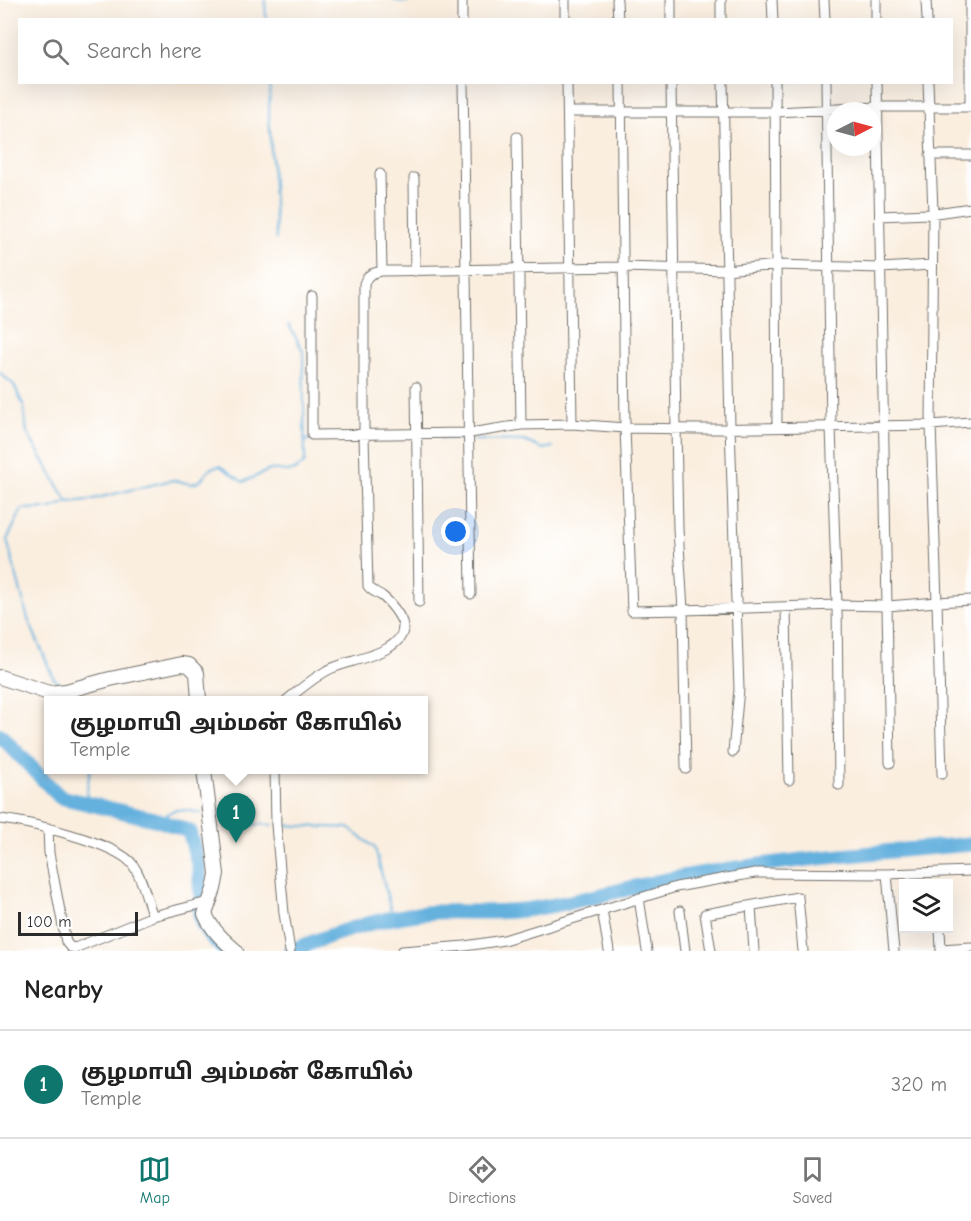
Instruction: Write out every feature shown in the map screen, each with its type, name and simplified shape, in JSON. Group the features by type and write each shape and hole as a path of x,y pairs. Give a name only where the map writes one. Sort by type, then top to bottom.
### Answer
{"street":[{"path":"462,0 462,18"},
{"path":"565,0 565,18"},
{"path":"617,0 618,18"},
{"path":"671,0 671,18"},
{"path":"721,0 721,18"},
{"path":"772,0 773,18"},
{"path":"824,0 825,18"},
{"path":"876,0 876,18"},
{"path":"926,0 927,18"},
{"path":"881,107 970,107 970,0"},
{"path":"463,84 471,594"},
{"path":"567,84 572,424"},
{"path":"621,84 625,428 632,612 837,605 888,606 971,600"},
{"path":"671,84 678,529 683,610 686,769"},
{"path":"723,84 730,427 739,689 734,752"},
{"path":"775,84 777,427"},
{"path":"568,112 827,110 826,84"},
{"path":"876,84 877,102"},
{"path":"928,84 933,212 932,425 942,774"},
{"path":"517,137 520,425"},
{"path":"930,155 971,155"},
{"path":"827,156 839,785"},
{"path":"878,156 890,763"},
{"path":"380,174 382,271"},
{"path":"414,178 415,271"},
{"path":"880,216 929,214 971,208"},
{"path":"292,696 327,671 343,663 379,653 396,643 402,635 403,626 399,616 384,597 371,590 368,585 364,435 364,284 366,277 382,271 623,267 726,270 777,265 880,268 932,265"},
{"path":"312,296 312,435 470,433 520,425 572,424 625,428 831,427 971,422"},
{"path":"416,387 419,602"},
{"path":"786,608 789,780"},
{"path":"0,677 49,693 182,664 189,665 197,673 199,696"},
{"path":"204,774 217,874 205,914 209,924 236,951"},
{"path":"275,774 276,825 290,951"},
{"path":"0,819 48,828 118,853 132,862 138,872 153,916"},
{"path":"48,828 49,853 66,942 70,947 75,948 153,916 208,902"},
{"path":"402,951 504,940 676,887 755,873 887,874 971,871"},
{"path":"938,872 938,879"},
{"path":"887,874 894,951"},
{"path":"711,951 705,914 798,897 803,951"},
{"path":"639,898 647,951"},
{"path":"751,906 754,951"},
{"path":"602,910 609,951"},
{"path":"680,911 685,951"},
{"path":"940,933 941,950 971,946"}],"waterway":[{"path":"265,0 266,18"},
{"path":"393,0 403,2 419,0"},
{"path":"270,84 269,114 276,239"},
{"path":"63,685 54,679 28,619 7,540 22,509 51,508 68,502 89,500 172,480 192,484 200,481 211,468 220,466 243,482 270,470 288,472 299,467 305,462 303,351 289,325"},
{"path":"0,373 14,385 24,407 27,433 68,502"},
{"path":"440,438 465,439"},
{"path":"306,440 333,439"},
{"path":"474,440 524,441 543,449 553,447"},
{"path":"0,735 60,797 158,820 189,831 199,867 201,896"},
{"path":"85,803 89,774"},
{"path":"158,820 178,810 202,813"},
{"path":"216,815 247,824 272,825"},
{"path":"278,825 349,828 375,848 393,919"},
{"path":"291,951 362,926 418,914 519,911 750,866 971,844"},
{"path":"200,908 204,927 212,938 227,951"}],"place":[{"name":"குழமாயி அம்மன் கோயில்","path":"236,843"}]}
